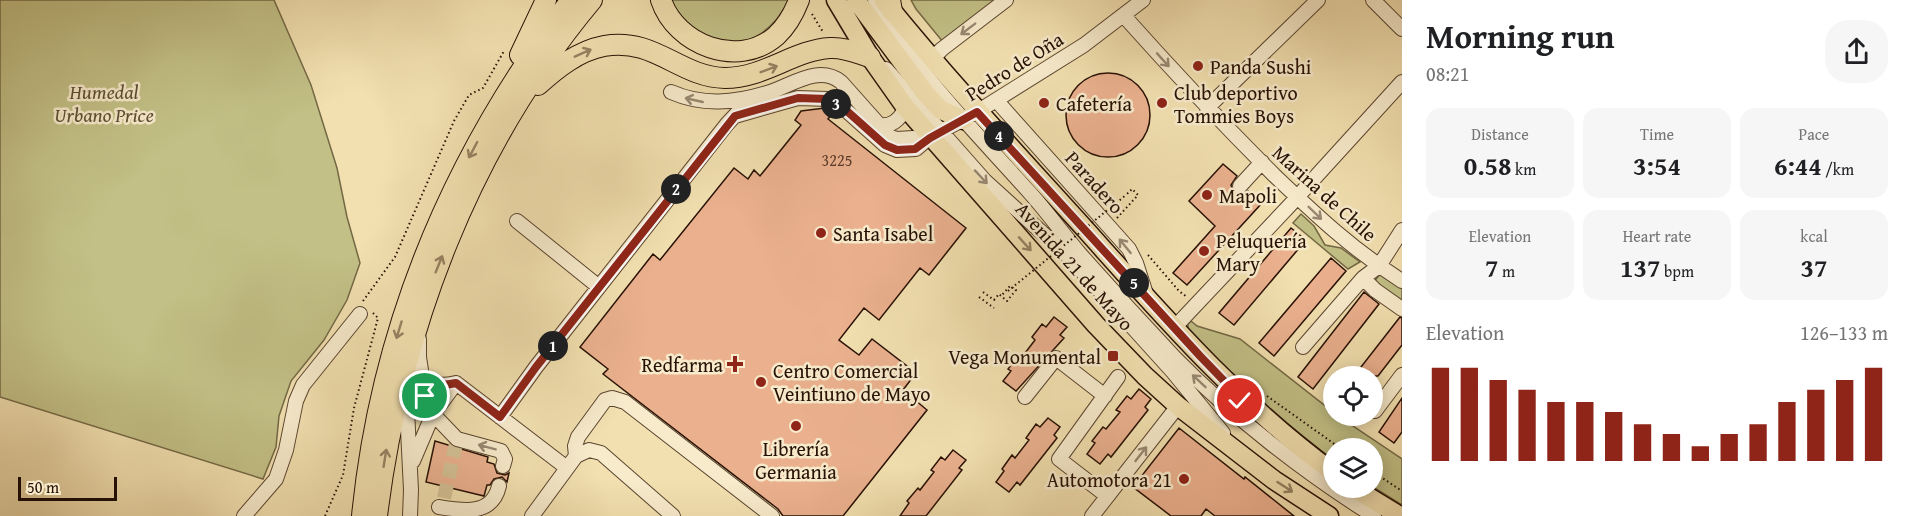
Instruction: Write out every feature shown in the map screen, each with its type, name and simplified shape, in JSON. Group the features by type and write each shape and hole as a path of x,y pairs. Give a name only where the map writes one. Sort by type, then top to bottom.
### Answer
{"highway":[{"path":"511,100 546,0"},
{"path":"377,516 388,441 405,364 441,258 531,54 571,0"},
{"path":"362,516 378,412 387,373 430,239 449,198 511,100 592,0"},
{"path":"661,0 670,19 682,33 713,48 736,51 757,47 776,36 804,4"},
{"path":"511,100 569,60 593,48 605,46 627,44 638,46 658,53 691,70 723,78 760,72 811,52 831,48 840,48 870,57"}],"main road":[{"name":"Avenida 21 de Mayo","path":"836,0 870,57 906,108 935,135 1096,325 1178,406 1274,480 1329,516"},
{"path":"856,0 926,94 941,110 971,116"},
{"name":"Avenida 21 de Mayo","path":"888,4 932,59 971,116 1228,385 1263,417 1323,464"},
{"path":"1356,501 1400,516"}],"street":[{"path":"875,0 920,69 971,116 1080,254 1174,357 1208,389 1321,482 1356,501 1374,516"},
{"path":"932,59 1006,0"},
{"name":"Pedro de Oña","path":"735,116 798,98 828,99 885,145 897,150 915,149 1084,45 1143,0"},
{"path":"1207,108 1318,0"},
{"path":"1373,0 1402,29"},
{"name":"Marina de Chile","path":"1124,16 1207,108 1337,235 1402,280"},
{"path":"870,57 892,75 935,135 997,194 1070,258 1243,455"},
{"path":"671,92 692,100 713,103 767,93 814,75 834,76 890,137 897,139 935,135"},
{"path":"1174,328 1298,197 1402,82"},
{"path":"500,417 599,287 735,116 741,109 767,93"},
{"name":"Paradero","path":"996,100 1129,249 1148,299"},
{"path":"878,125 892,124 906,108"},
{"path":"1240,186 1262,162"},
{"path":"517,221 599,287"},
{"path":"1379,266 1402,230"},
{"name":"Marina de Chile","path":"1303,347 1363,278 1379,266"},
{"path":"1363,278 1375,290 1402,309"},
{"path":"244,516 276,479 286,450 296,401 303,385 363,309"},
{"path":"419,319 419,357 426,404 457,439 501,451 505,459 503,466"},
{"path":"1025,397 1056,358 1105,396"},
{"path":"405,364 406,415 411,469 410,516"},
{"path":"1383,400 1402,375"},
{"path":"422,378 439,386 456,383 567,468"},
{"path":"1107,496 1059,459 1118,378"},
{"path":"411,469 419,442 433,414 456,383"},
{"path":"1228,385 1276,446"},
{"path":"673,516 601,453 583,453 574,446 578,436 605,400 612,398 625,402 772,516"},
{"path":"1092,516 1178,406"},
{"path":"532,516 567,468 583,453"},
{"path":"439,507 469,512 478,510 492,500 499,486"}],"path":[{"path":"804,4 826,36 831,48"},
{"path":"325,516 343,475 354,408 378,318 363,309 395,257 454,121 469,95 483,88 504,51"},
{"path":"983,292 994,300 999,294 1007,300 1016,290 1010,286 1002,295 1007,299 1011,294 1008,291 1126,195 1132,189 1138,195 1115,220"},
{"path":"1146,252 1179,291 1194,302"},
{"path":"979,297 994,308"},
{"path":"1259,390 1326,438"},
{"path":"1383,478 1402,491"}],"green space":[{"name":"Humedal Urbano Price","path":"0,0 274,0 311,85 337,168 347,217 360,263 347,300 324,340 291,381 279,416 276,447 263,479 0,397"},
{"path":"669,0 789,0 766,30 746,41 734,43 722,42 691,31"},
{"path":"911,0 1000,0 943,42"},
{"path":"1301,214 1314,226 1325,245 1341,248 1360,262 1348,269 1293,223"},
{"path":"1380,274 1402,288 1402,304 1373,283"},
{"path":"1191,321 1197,326 1240,339 1323,404 1323,426 1353,426 1371,438 1323,438 1323,452 1261,403 1188,331 1188,324"},
{"path":"1383,446 1402,459 1402,505 1383,493"}],"building":[{"path":"1108,73 1124,76 1138,85 1147,99 1150,115 1147,131 1138,145 1124,154 1108,157 1092,154 1078,145 1069,131 1066,115 1069,99 1078,85 1092,76"},
{"path":"825,108 833,113 828,119 966,228 929,275 920,268 879,320 864,308 839,340 859,355 872,339 916,373 903,390 927,410 843,516 783,516 778,509 603,374 608,369 580,347 653,254 660,260 734,168 748,179 754,170 760,176 801,125 795,120 801,111"},
{"path":"1223,164 1237,176 1231,185 1234,192 1242,195 1248,191 1262,203 1187,285 1173,273 1215,226 1189,201"},
{"path":"1291,228 1306,240 1234,325 1219,313"},
{"path":"1331,258 1346,271 1274,356 1259,343"},
{"path":"1364,292 1379,304 1331,366 1323,366 1323,376 1313,389 1298,377"},
{"path":"1054,317 1067,327 1060,335 1064,338 1016,391 1003,381 1011,371 1008,369 1019,355 1022,357 1035,340 1032,337 1042,324 1046,327"},
{"path":"1400,317 1402,318 1402,345 1383,370 1383,366 1362,366"},
{"path":"1139,389 1151,399 1145,407 1148,410 1111,457 1108,454 1100,464 1087,454 1095,443 1092,441 1103,427 1106,429 1120,412 1116,410 1127,396 1131,399"},
{"path":"1402,398 1402,432 1394,443 1379,432"},
{"path":"1048,418 1060,427 1054,435 1057,438 1020,485 1017,482 1009,492 996,482 1004,471 1002,469 1012,455 1015,458 1029,440 1026,438 1036,424 1040,427"},
{"name":"Automotora 21","path":"1179,428 1294,516 1215,516 1206,509 1201,516 1171,516 1133,487"},
{"path":"435,441 488,457 487,462 494,464 497,473 505,475 509,473 507,482 502,477 494,479 490,485 487,485 484,496 426,482"},
{"path":"953,450 966,460 959,468 962,470 926,516 900,516 909,503 907,501 918,488 920,490 934,472 931,470 941,457 945,460"}],"tunnel":[{"path":"444,498 457,439"}],"place":[{"name":"Panda Sushi","path":"1198,66"},
{"name":"Cafetería","path":"1044,103"},
{"name":"Club deportivo Tommies Boys","path":"1162,103"},
{"name":"Mapoli","path":"1207,195"},
{"name":"Santa Isabel","path":"821,233"},
{"name":"Peluquería Mary","path":"1204,251"},
{"name":"Vega Monumental","path":"1113,356"},
{"name":"Redfarma","path":"735,364"},
{"name":"Centro Comercial Veintiuno de Mayo","path":"761,382"},
{"name":"Librería Germania","path":"796,426"},
{"name":"Automotora 21","path":"1184,479"}],"route":[{"path":"425,396 422,378 439,386 456,383 500,417 536,367 727,124 735,116 798,98 817,98 828,99 837,104 885,145 897,150 915,149 977,112 1228,385 1240,401"}]}
